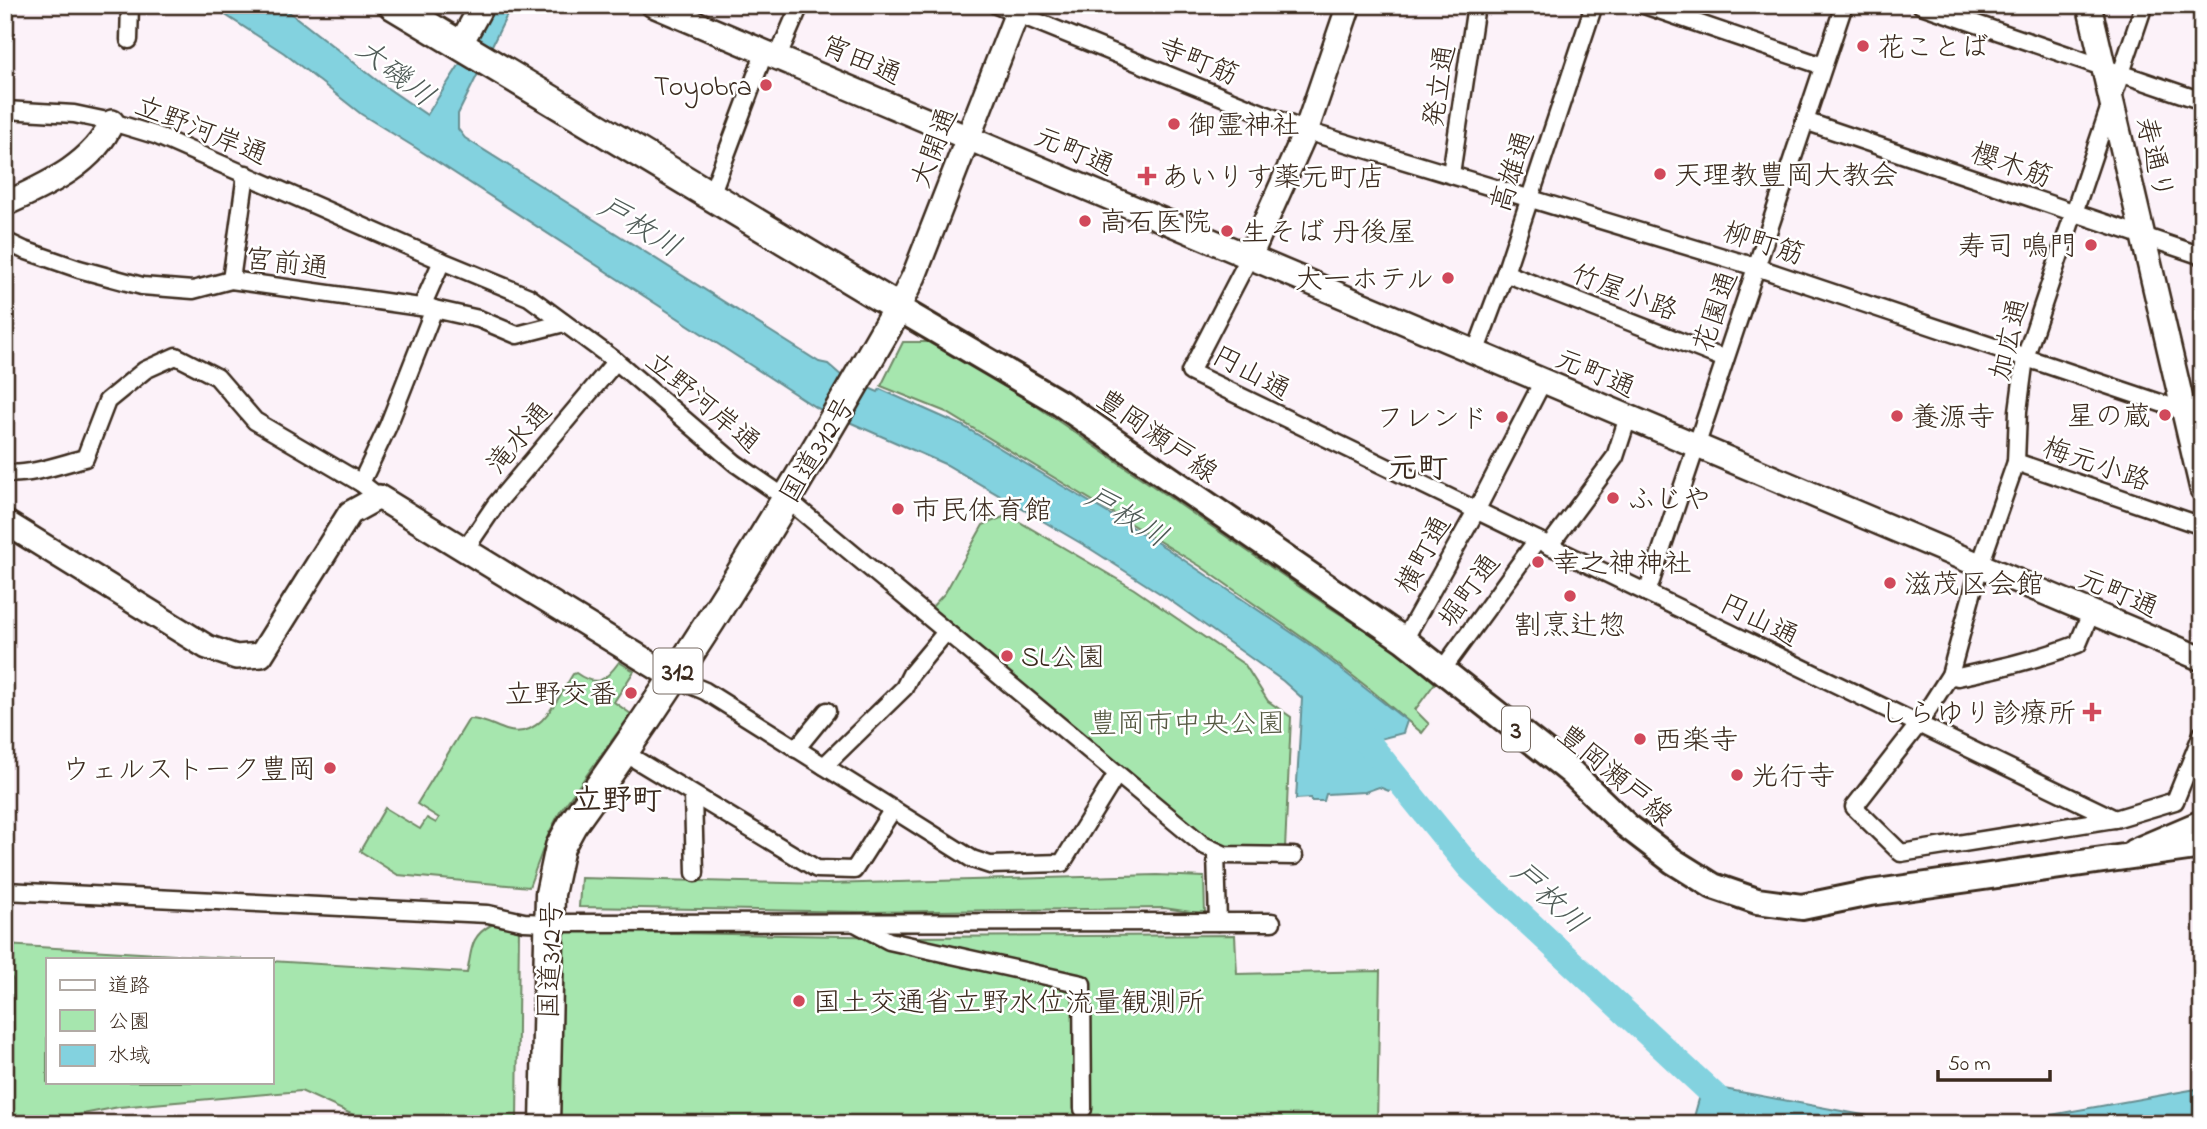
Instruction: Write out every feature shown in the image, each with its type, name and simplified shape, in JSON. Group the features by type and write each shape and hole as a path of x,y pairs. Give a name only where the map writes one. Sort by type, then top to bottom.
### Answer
{"highway":[{"path":"393,5 898,309"},
{"name":"国道312号","path":"545,1124 548,929 550,894 560,847 572,825 674,678 787,499 898,309"}],"main road":[{"name":"豊岡瀬戸線","path":"898,309 1060,403 1404,640 1571,772 1626,825 1673,861 1713,886 1757,901 1802,907 1870,893 2202,846"}],"street":[{"path":"129,40 130,5"},
{"path":"460,45 482,5"},
{"name":"宵田通","path":"653,5 968,137"},
{"path":"711,195 771,54 800,5"},
{"path":"1250,256 1306,131 1349,5"},
{"name":"発立通","path":"1451,174 1476,5"},
{"name":"高雄通","path":"1475,353 1505,273 1594,5"},
{"path":"1644,5 1823,66"},
{"name":"花園通","path":"1647,593 1844,5"},
{"path":"1921,5 2202,101"},
{"name":"寿通り","path":"2089,5 2113,71 2112,101 2143,236 2192,413 2202,489"},
{"path":"2113,71 2144,5"},
{"name":"寺町筋","path":"1011,8 1306,131"},
{"name":"大開通","path":"898,309 914,276 968,137 1011,8"},
{"name":"加広通","path":"2112,101 2025,358 2018,411 2016,462 1980,565 1950,676 1919,725 1854,807 1901,853 2115,819"},
{"name":"立野河岸通","path":"5,110 74,114 155,135 529,297 616,361 735,463 787,499 1203,845 1216,853"},
{"name":"櫻木筋","path":"1805,121 2202,256"},
{"path":"5,204 54,181 97,149 112,122"},
{"name":"柳町筋","path":"1306,131 1756,267 2192,413"},
{"name":"元町通","path":"968,137 2202,659"},
{"path":"231,280 246,174"},
{"name":"宮前通","path":"5,241 79,269 142,286 193,290 231,280 433,309 479,319 517,335 564,323"},
{"name":"円山通","path":"1250,256 1190,372 2115,819"},
{"path":"361,483 388,426 433,309 423,304 442,261"},
{"name":"竹屋小路","path":"1505,273 1725,359"},
{"path":"5,472 13,474 85,458 107,401 145,370 176,356 217,377 255,421 361,483 464,551 674,678 705,691 985,865 1058,865 1064,861 1117,774"},
{"name":"滝水通","path":"464,551 496,504 616,361"},
{"name":"横町通","path":"1404,640 1476,511 1543,382"},
{"name":"堀町通","path":"1442,670 1615,457 1628,417"},
{"name":"梅元小路","path":"2016,462 2202,526"},
{"path":"5,522 207,647 236,657 261,655 350,513 379,497"},
{"path":"1950,676 1958,677 2006,666 2078,644 2091,613"},
{"path":"824,766 904,688 911,674 946,632"},
{"path":"796,748 827,711"},
{"path":"2115,819 2175,800 2202,734"},
{"path":"623,752 817,870 854,870 893,809"},
{"path":"693,795 695,873"},
{"path":"2119,858 2202,822"},
{"path":"1218,922 1216,853 1231,856 1294,856"},
{"path":"5,891 488,914 548,929 855,923 1272,922"},
{"path":"855,923 889,941 1082,984 1083,1109"}],"green space":[{"name":"豊岡市中央公園","path":"903,342 934,342 1013,390 1329,607 1398,651 1435,683 1415,710 1429,724 1422,733 1313,645 1200,566 946,412 881,386"},
{"name":"豊岡市中央公園","path":"1008,515 1134,589 1245,665 1268,701 1291,717 1285,849 1246,850 1215,846 930,609 945,593 983,525"},
{"path":"619,662 634,671 614,702 631,714 560,812 549,833 529,887 398,875 360,851 385,808 420,829 427,818 436,823 439,818 417,804 469,719 518,732 529,729 547,715 573,674 590,680 600,680"},
{"path":"1157,875 1204,877 1205,914 1164,908 865,912 579,907 581,878 826,884"},
{"path":"491,925 519,925 517,1124 373,1124 301,1091 119,1107 31,1124 5,1124 5,1091 8,1090 13,1070 13,980 5,967 5,945 225,958 46,958 46,1084 273,1084 273,961 467,973 475,940"},
{"path":"559,931 905,937 1235,935 1237,974 1380,971 1377,1124 558,1124"}],"water":[{"path":"210,5 280,5 383,85 427,115 496,5 512,5 458,114 458,129 465,138 819,362 828,364 843,377 878,392 880,389 963,426 1166,548 1310,645 1407,721 1403,733 1372,741 1373,759 1398,783 1389,791 1379,787 1365,792 1326,794 1324,801 1296,799 1302,698 1283,681 1164,596 1089,548 947,465 815,407 361,114 284,53"},
{"path":"1703,1085 1868,1116 2022,1120 2202,1088 2202,1124 1692,1124"}],"waterway":[{"name":"戸枚川","path":"1347,721 1370,745 1470,868 1745,1124"}],"place":[{"name":"花ことば","path":"1863,46"},
{"name":"Toyobra","path":"766,85"},
{"name":"御霊神社","path":"1174,124"},
{"name":"天理教豊岡大教会","path":"1660,174"},
{"name":"あいりす薬元町店","path":"1147,176"},
{"name":"高石医院","path":"1085,221"},
{"name":"生そば 丹後屋","path":"1227,231"},
{"name":"寿司 鳴門","path":"2091,245"},
{"name":"大一ホテル","path":"1448,278"},
{"name":"星の蔵","path":"2165,415"},
{"name":"養源寺","path":"1897,416"},
{"name":"フレンド","path":"1502,417"},
{"name":"ふじや","path":"1613,498"},
{"name":"市民体育館","path":"898,509"},
{"name":"幸之神神社","path":"1538,562"},
{"name":"滋茂区会館","path":"1890,583"},
{"name":"割烹辻惣","path":"1570,596"},
{"name":"SL公園","path":"1007,656"},
{"name":"立野交番","path":"631,693"},
{"name":"しらゆり診療所","path":"2092,712"},
{"name":"西楽寺","path":"1640,739"},
{"name":"ウェルストーク豊岡","path":"330,768"},
{"name":"光行寺","path":"1737,775"},
{"name":"国土交通省立野水位流量観測所","path":"799,1001"}],"district":[{"name":"元町","path":"1418,467"},
{"name":"立野町","path":"617,799"}],"water label":[{"name":"大磯川","path":"396,72"}]}
